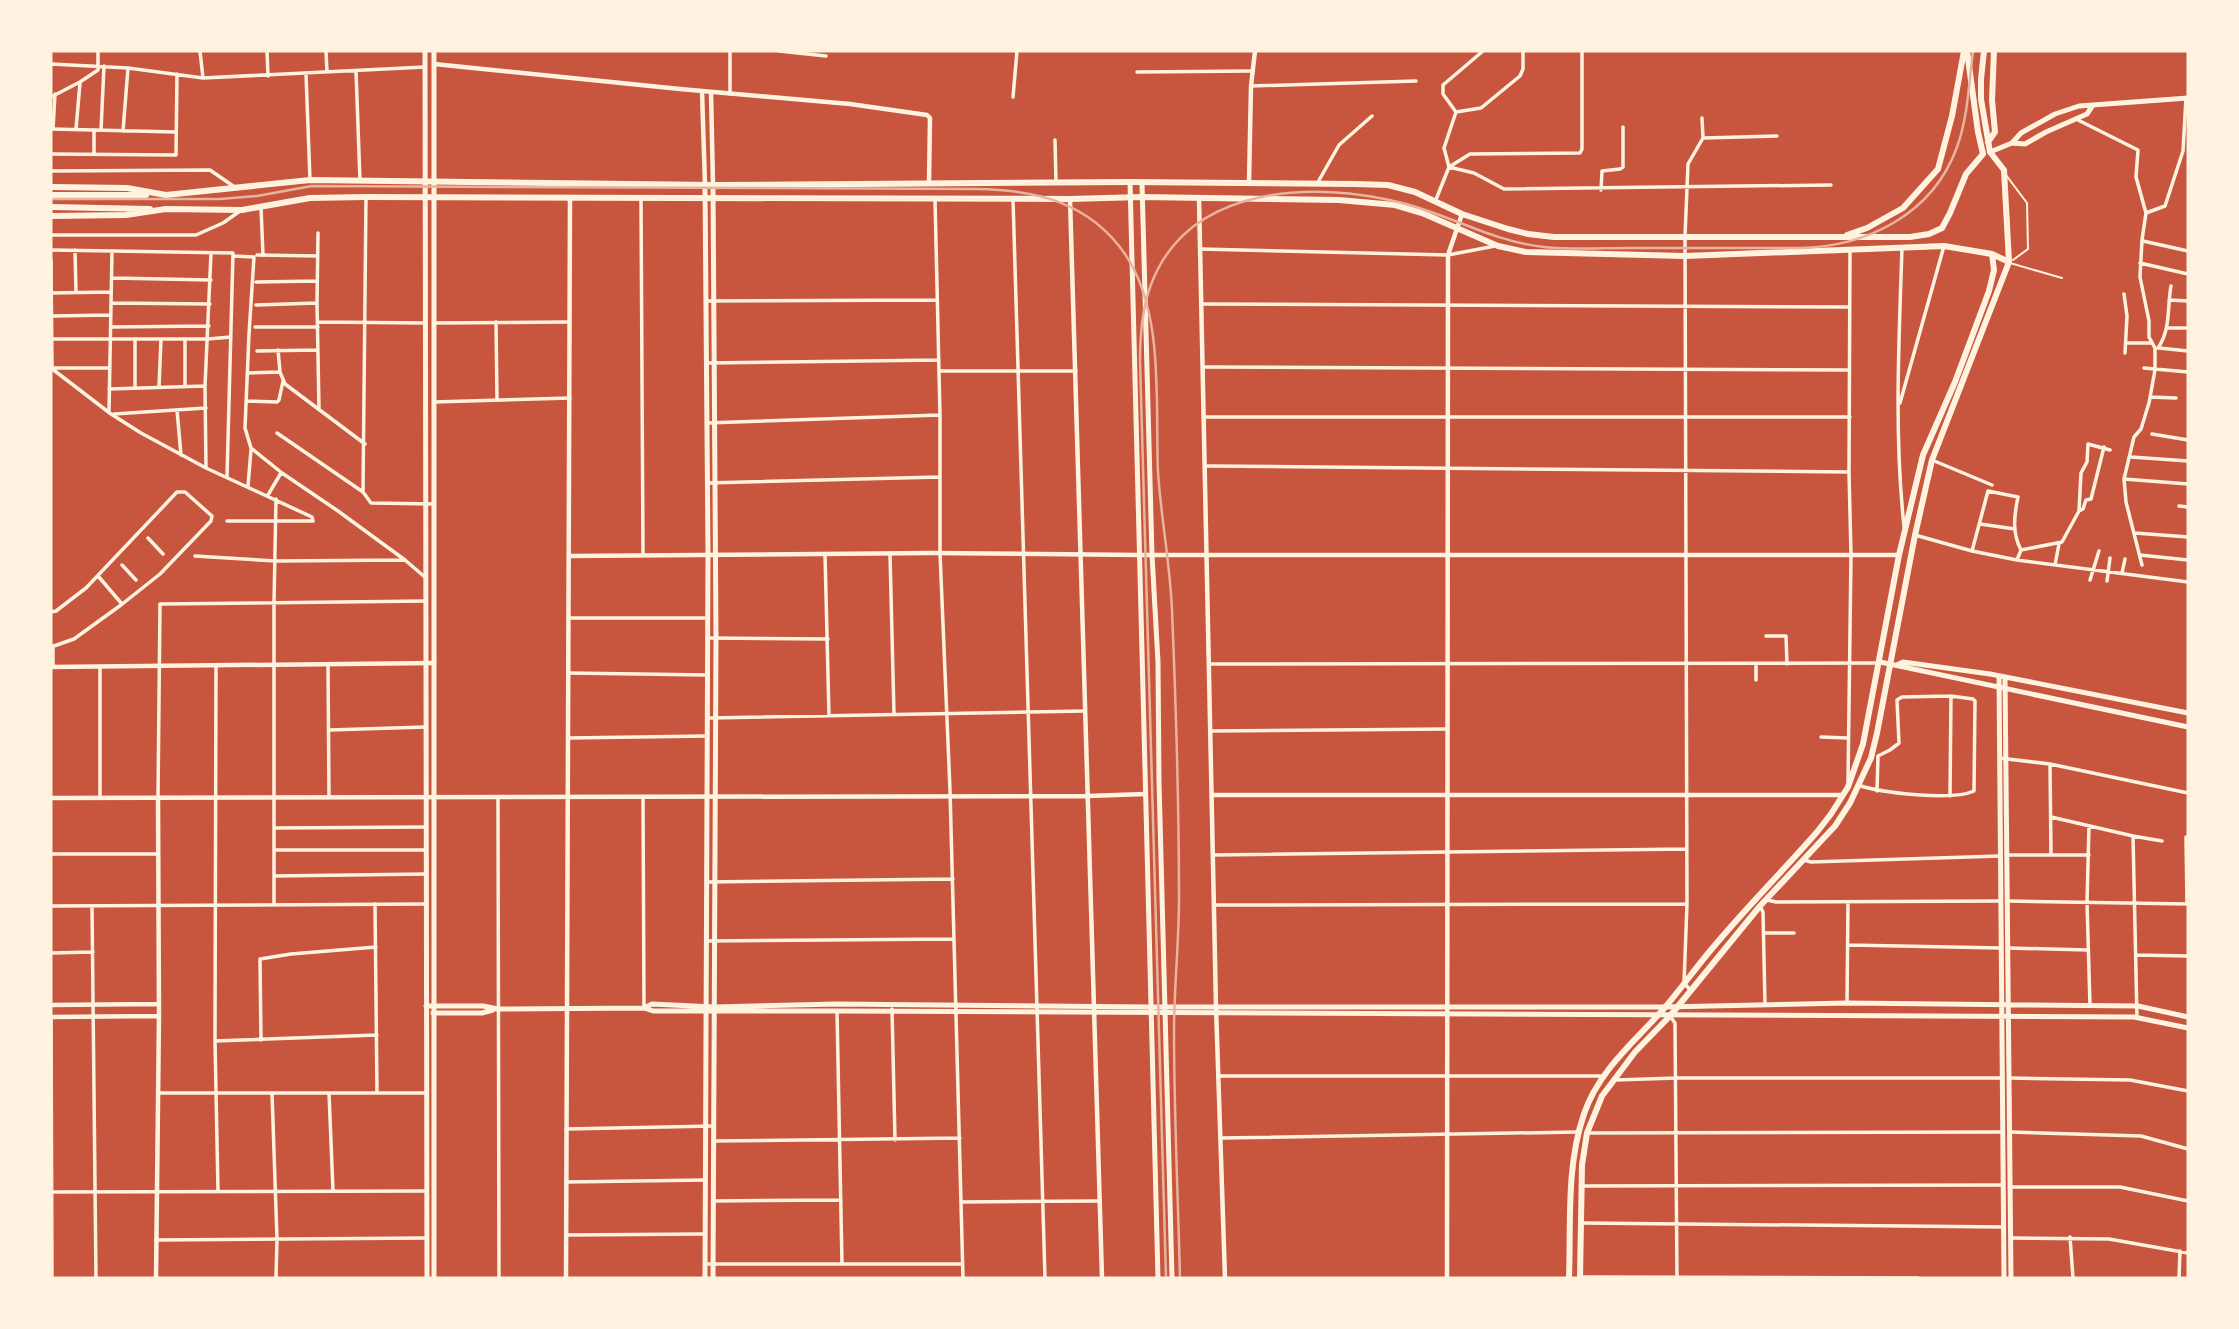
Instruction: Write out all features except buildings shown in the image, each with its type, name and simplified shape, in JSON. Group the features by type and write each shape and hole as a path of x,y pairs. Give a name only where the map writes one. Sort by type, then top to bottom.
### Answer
{"main road":[{"path":"425,51 427,1278"},
{"path":"434,51 434,1278"},
{"path":"1580,1278 1581,1186 1587,1133 1602,1096 1635,1052 1678,1007 1766,899 1836,824 1850,803 1873,749 1893,664 1915,536 1932,460 2010,262 2004,172 1987,153 1965,51"},
{"path":"1842,237 1867,228 1903,208 1938,169 1965,51"},
{"path":"1984,51 1981,99 1988,142 1987,153"},
{"path":"1988,142 1995,132 1994,51"},
{"path":"1981,83 1993,85"},
{"path":"2012,143 2021,133 2055,114 2079,106 2187,98"},
{"path":"51,195 166,195 310,180 709,185 1130,182 1317,184 1388,186 1415,192 1462,214 1528,234 1554,237 1910,237 1929,234 1942,228 1966,174 1987,153 2012,143 2025,144 2087,114 2093,106"},
{"path":"1130,182 1158,1278"},
{"path":"1142,183 1152,555 1158,662 1172,1278"},
{"path":"705,1278 708,736 706,301 709,185"},
{"path":"51,187 127,188 166,195"},
{"path":"51,208 242,210 310,198 366,197 1142,197 1339,200 1395,205 1422,213 1498,246 1526,252 1685,256 1944,246 1992,254 2010,262"},
{"path":"709,197 714,363 716,638 713,1278"},
{"path":"51,216 126,215 166,209"},
{"path":"1929,234 1934,247"},
{"path":"1569,1278 1572,1187 1578,1132 1589,1101 1604,1076 1629,1045 1817,832 1848,787 1867,729 1899,555 1923,455 1955,382 1989,291 1994,270 1992,254"},
{"path":"1880,663 1903,662 2002,677 2188,713"},
{"path":"1893,664 2188,727"},
{"path":"2002,677 2007,855 2004,901"},
{"path":"2003,758 2000,856 2004,901 2007,1186 2011,1278"},
{"path":"427,1009 482,1013 498,1009 644,1008 652,1004 714,1010 1216,1010 1448,1006 1678,1007 1847,1003 2138,1006 2188,1017"},
{"path":"1216,1010 1448,1015 2137,1018 2188,1028"},
{"path":"2004,1278 2007,1186"}],"street":[{"path":"98,51 97,70 53,96 52,129 176,132"},
{"path":"200,51 203,78"},
{"path":"267,51 268,76"},
{"path":"326,51 327,72"},
{"path":"730,51 730,94"},
{"path":"779,51 826,56"},
{"path":"1013,97 1017,51"},
{"path":"1249,184 1251,86 1255,51"},
{"path":"1456,112 1443,94 1442,88 1483,51"},
{"path":"1456,112 1480,108 1520,76 1524,51"},
{"path":"1435,202 1449,167 1470,154 1580,153 1583,149 1582,51"},
{"path":"51,64 128,68 203,78 425,67"},
{"path":"434,64 850,104 927,115 930,118 929,184"},
{"path":"101,130 104,66"},
{"path":"123,131 128,68"},
{"path":"356,71 360,181"},
{"path":"1136,72 1253,71"},
{"path":"51,154 176,155 177,74"},
{"path":"306,74 310,180"},
{"path":"1251,86 1416,81"},
{"path":"76,129 80,82"},
{"path":"702,91 709,185"},
{"path":"709,185 711,92"},
{"path":"2146,212 2165,206 2183,151 2187,98"},
{"path":"1449,167 1444,148 1456,112"},
{"path":"1317,184 1339,145 1372,116"},
{"path":"1691,991 1684,983 1687,904 1685,236 1688,164 1703,138 1702,118"},
{"path":"2076,118 2138,150 2136,177 2146,212 2141,240 2140,277 2149,321 2149,337 2156,348 2188,351"},
{"path":"1601,190 1602,171 1623,167 1623,127"},
{"path":"94,130 94,154"},
{"path":"1703,138 1777,136"},
{"path":"1055,140 1056,183"},
{"path":"1449,167 1474,173 1504,189 1601,190 1831,185"},
{"path":"51,171 210,170 237,188"},
{"path":"363,492 366,197"},
{"path":"935,197 940,553 953,879 963,1278"},
{"path":"566,1278 570,198"},
{"path":"1199,198 1216,1010 1225,1278"},
{"path":"641,199 643,555"},
{"path":"1013,199 1045,1278"},
{"path":"1070,199 1102,1278"},
{"path":"261,206 263,255"},
{"path":"51,234 196,235 223,223 242,210"},
{"path":"1447,1278 1448,254 1462,214"},
{"path":"318,233 319,409"},
{"path":"2141,240 2188,251"},
{"path":"1200,249 1448,254 1498,246"},
{"path":"1898,409 1944,246"},
{"path":"1902,248 1898,473 1905,533"},
{"path":"1848,787 1851,555 1850,249"},
{"path":"51,250 211,253 254,257 245,428 251,448 248,486"},
{"path":"75,250 76,292"},
{"path":"110,413 112,251"},
{"path":"206,468 205,386 211,253"},
{"path":"227,477 233,255"},
{"path":"257,255 318,256"},
{"path":"51,260 52,368"},
{"path":"2140,263 2188,274"},
{"path":"111,278 211,280"},
{"path":"256,282 317,281"},
{"path":"2142,565 2126,502 2124,479 2134,437 2141,429 2150,397 2156,348 2165,338 2168,328 2171,286"},
{"path":"51,293 111,292"},
{"path":"2124,294 2127,316 2125,353"},
{"path":"706,301 937,300"},
{"path":"2169,300 2188,301"},
{"path":"111,303 210,304"},
{"path":"256,304 317,303"},
{"path":"1201,304 1849,307"},
{"path":"52,316 111,315"},
{"path":"496,322 496,399"},
{"path":"434,323 570,322"},
{"path":"255,327 425,323"},
{"path":"111,327 209,327"},
{"path":"2168,328 2188,328"},
{"path":"52,339 231,337"},
{"path":"135,339 135,388"},
{"path":"159,387 161,339"},
{"path":"185,339 186,387"},
{"path":"2126,343 2151,342"},
{"path":"246,401 279,400 283,381 278,350"},
{"path":"257,351 318,350"},
{"path":"706,363 939,360"},
{"path":"1203,367 1849,370"},
{"path":"52,368 110,368"},
{"path":"52,368 110,413 181,455 313,519 227,522"},
{"path":"2144,368 2188,372"},
{"path":"939,371 1076,371"},
{"path":"247,373 280,372"},
{"path":"283,381 365,444"},
{"path":"110,389 205,386"},
{"path":"2150,397 2176,398"},
{"path":"434,401 570,398"},
{"path":"110,413 206,408"},
{"path":"177,410 181,455"},
{"path":"707,422 940,415"},
{"path":"1204,417 1850,417"},
{"path":"277,433 363,492 371,503 434,504"},
{"path":"2152,435 2188,440"},
{"path":"2021,551 2059,544 2065,540 2079,511 2081,472 2087,462 2088,444 2110,450"},
{"path":"2079,511 2083,509 2086,500 2091,499 2104,447"},
{"path":"251,448 282,473 338,510 426,578"},
{"path":"2130,457 2188,461"},
{"path":"1932,460 1992,485"},
{"path":"1205,466 1849,472"},
{"path":"268,495 282,473"},
{"path":"707,483 940,477"},
{"path":"2124,479 2188,484"},
{"path":"1972,551 1988,491 2018,497 2015,536 2021,551 2017,560"},
{"path":"51,612 86,588 177,492 185,492 212,516 211,522 160,574 122,604 74,639 52,647 52,667 434,663"},
{"path":"274,904 276,499"},
{"path":"2179,506 2188,507"},
{"path":"1980,524 2015,529"},
{"path":"2134,533 2188,537"},
{"path":"1915,536 2017,560 2188,582"},
{"path":"148,538 163,554"},
{"path":"2054,565 2059,544"},
{"path":"2090,580 2099,551"},
{"path":"569,556 940,553 1899,555"},
{"path":"825,554 829,716"},
{"path":"890,554 894,715"},
{"path":"2140,555 2188,560"},
{"path":"195,556 276,561 405,560"},
{"path":"2107,581 2110,558"},
{"path":"2122,573 2124,559"},
{"path":"122,565 136,580"},
{"path":"97,576 122,604"},
{"path":"156,1278 160,604 426,601"},
{"path":"569,618 707,618"},
{"path":"1766,636 1786,636 1787,664"},
{"path":"707,638 828,639"},
{"path":"1209,664 1880,663"},
{"path":"328,664 329,797"},
{"path":"1756,664 1756,680"},
{"path":"216,665 215,1094 218,1191"},
{"path":"100,666 100,798"},
{"path":"568,673 708,675"},
{"path":"1858,785 1877,790 1950,796 1971,793 1975,789 1975,701 1951,696 1897,699 1899,743 1878,755 1877,790"},
{"path":"1950,796 1951,696"},
{"path":"708,718 1085,711"},
{"path":"329,730 426,727"},
{"path":"1210,731 1448,729"},
{"path":"568,738 708,736"},
{"path":"1821,737 1848,738"},
{"path":"2003,758 2049,764 2188,793"},
{"path":"2049,764 2051,855"},
{"path":"51,798 1145,794"},
{"path":"1212,795 1843,795"},
{"path":"498,797 499,1278"},
{"path":"643,797 644,1008"},
{"path":"2050,817 2162,841"},
{"path":"2089,826 2087,902 2090,1006"},
{"path":"274,828 426,827"},
{"path":"2133,836 2137,1018"},
{"path":"1766,899 1776,902 2004,901 2188,904 2186,837"},
{"path":"1213,855 1686,849"},
{"path":"274,850 426,850"},
{"path":"51,854 158,854"},
{"path":"2007,855 2089,855"},
{"path":"1802,859 1811,862 2000,856"},
{"path":"274,876 426,874"},
{"path":"707,882 953,879"},
{"path":"1847,1003 1848,902"},
{"path":"375,904 377,1093"},
{"path":"51,906 426,904"},
{"path":"1214,905 1687,904"},
{"path":"92,905 96,1278"},
{"path":"1760,906 1763,912 1765,1005"},
{"path":"1763,933 1794,933"},
{"path":"706,941 954,939"},
{"path":"1848,945 2088,950"},
{"path":"261,1040 260,959 376,947"},
{"path":"51,953 93,951"},
{"path":"2136,955 2188,956"},
{"path":"51,1005 159,1004"},
{"path":"837,1008 842,1264"},
{"path":"892,1008 895,1140"},
{"path":"52,1278 51,1017 159,1016"},
{"path":"1670,1016 1675,1023 1677,1278"},
{"path":"215,1041 377,1035"},
{"path":"1219,1076 1604,1076"},
{"path":"1613,1080 2130,1080 2188,1091"},
{"path":"156,1093 426,1093"},
{"path":"272,1093 276,1278"},
{"path":"330,1093 333,1191"},
{"path":"566,1129 714,1126"},
{"path":"1221,1138 1578,1132"},
{"path":"1587,1133 2006,1132 2141,1136 2188,1149"},
{"path":"705,1141 960,1138"},
{"path":"566,1182 706,1180"},
{"path":"1581,1186 2120,1188 2188,1201"},
{"path":"52,1192 427,1191"},
{"path":"714,1201 841,1200"},
{"path":"961,1202 1099,1201"},
{"path":"1580,1223 2004,1227"},
{"path":"566,1236 705,1234"},
{"path":"2011,1238 2070,1237 2128,1241 2188,1252"},
{"path":"2070,1237 2073,1278"},
{"path":"156,1240 427,1238"},
{"path":"2179,1278 2180,1251"},
{"path":"705,1264 963,1264"},
{"path":"1580,1278 1919,1278"}],"lane":[{"path":"2004,172 2027,203 2028,249 2010,262"},
{"path":"2010,262 2062,278"}],"railway":[{"path":"1166,1278 1140,360 1146,301 1152,282 1170,250 1195,225 1225,208 1259,198 1295,192 1332,192 1402,203 1507,240 1544,247 1799,248 1849,241 1895,222 1932,191 1946,171 1964,124 1973,51"},
{"path":"51,199 220,199 257,196 312,186 977,189 1020,192 1060,202 1095,222 1111,236 1138,277 1147,303 1152,331 1157,388 1158,472 1171,592 1178,827 1179,916 1174,1031 1180,1278"}]}
